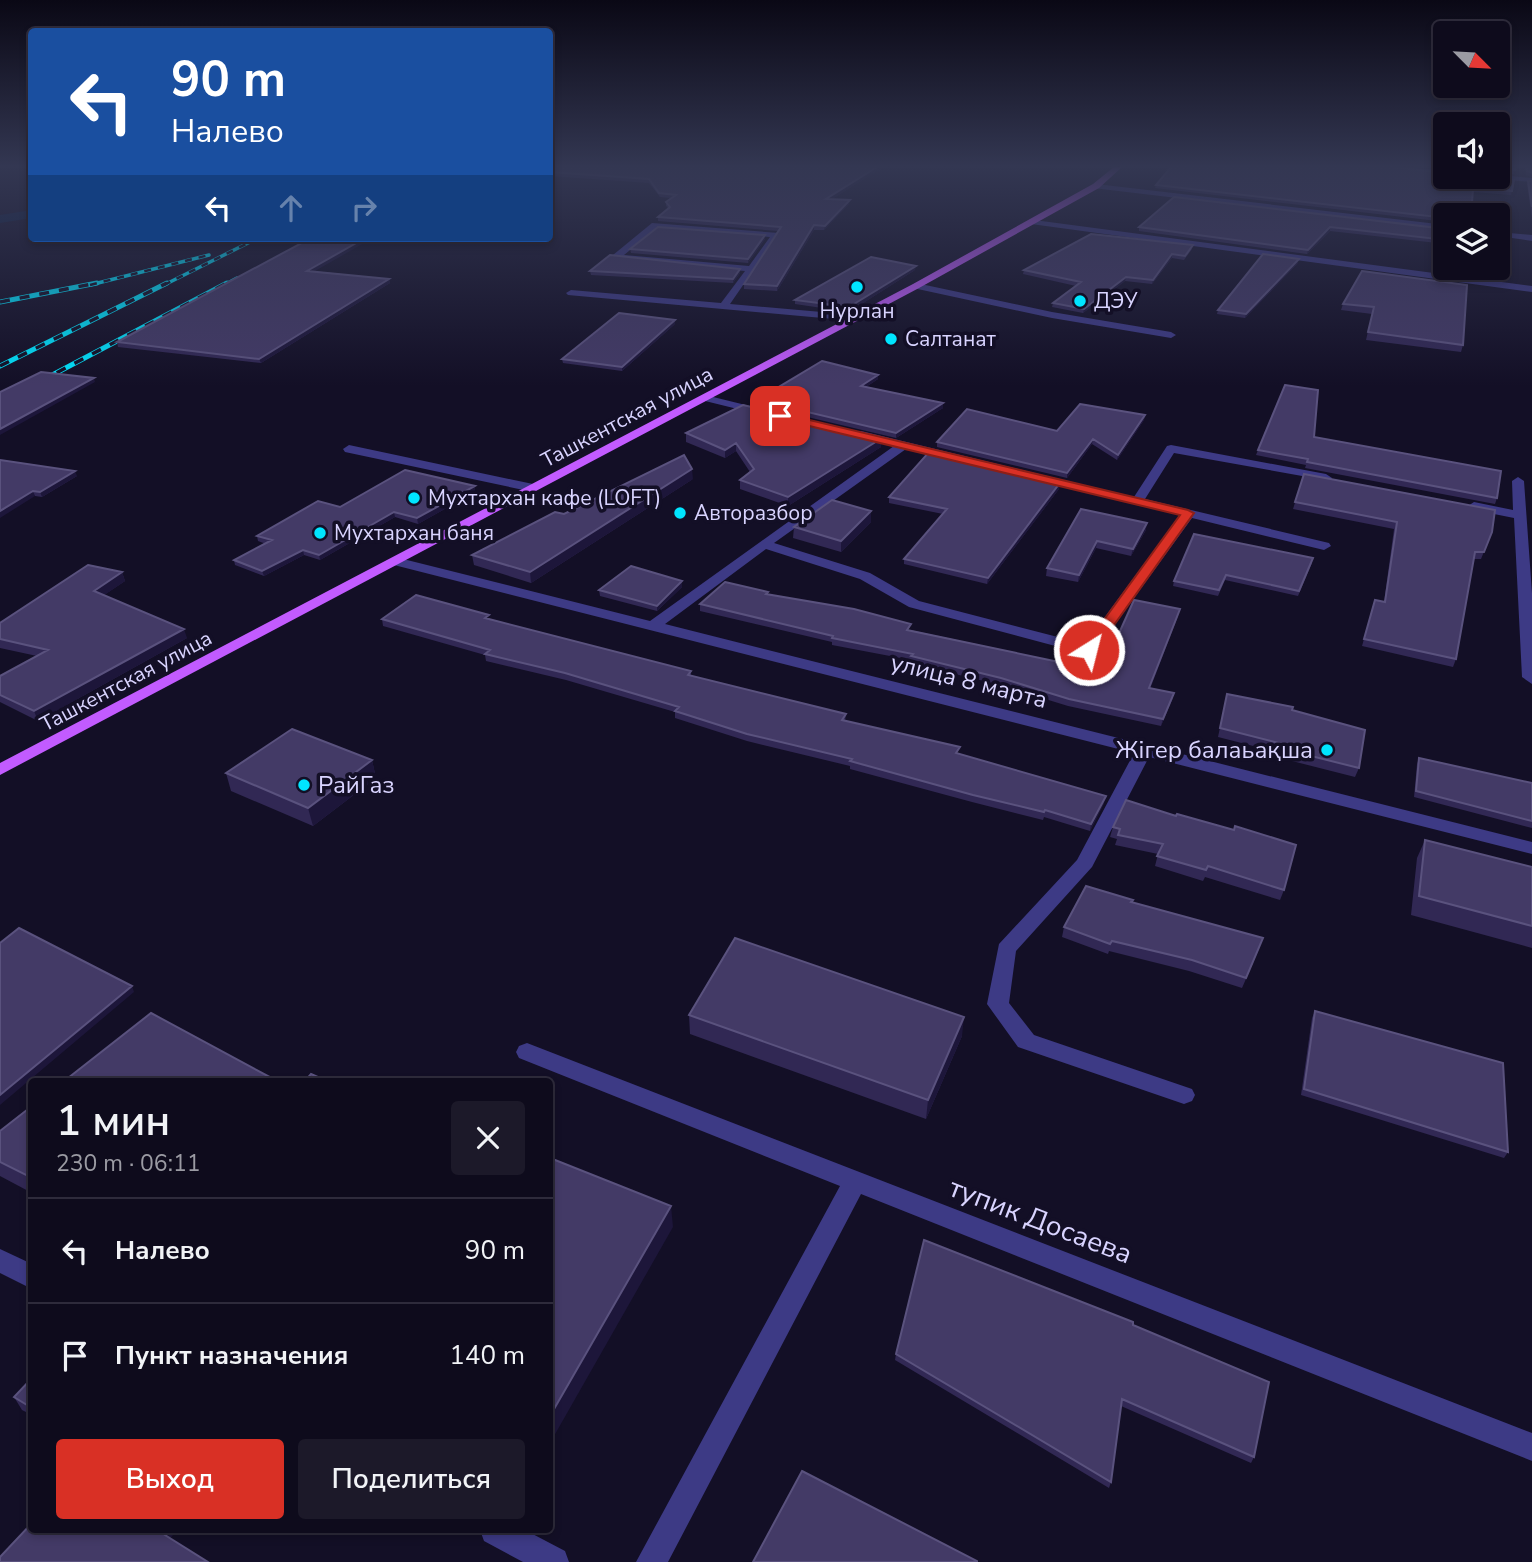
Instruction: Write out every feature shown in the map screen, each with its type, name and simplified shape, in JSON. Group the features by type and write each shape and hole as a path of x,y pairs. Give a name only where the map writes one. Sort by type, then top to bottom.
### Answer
{"main road":[{"name":"Ташкентская улица","path":"0,770 1001,240"}],"street":[{"path":"637,240 616,257 752,268"},
{"path":"724,306 772,240"},
{"path":"1167,240 1532,289"},
{"path":"916,286 1052,315 1171,335"},
{"path":"571,293 856,318"},
{"path":"705,398 771,414"},
{"path":"851,433 1324,546"},
{"path":"653,626 904,445"},
{"path":"348,449 533,488"},
{"path":"1137,501 1171,449 1345,482"},
{"path":"1518,481 1532,679"},
{"path":"1466,505 1520,515"},
{"path":"764,544 865,576 914,604 1089,650 1188,513"},
{"name":"улица 8 марта","path":"395,561 1532,848"},
{"path":"1144,750 1085,863 1006,949 998,1004 1026,1041 1184,1095"},
{"name":"тупик Досаева","path":"527,1052 1532,1447"},
{"path":"651,1562 855,1181"},
{"path":"0,1260 28,1275"},
{"path":"501,1533 554,1562"}],"building":[{"path":"642,240 762,240 748,259 630,249"},
{"path":"773,240 805,240 777,286 744,284"},
{"path":"1080,240 1146,240 1193,245 1185,256 1172,254 1153,280 1126,277 1084,309 1053,303 1081,282 1024,270"},
{"path":"1234,240 1318,240 1308,250"},
{"path":"304,242 358,242 307,271 389,279 259,359 117,342"},
{"path":"1263,254 1299,259 1246,314 1218,310"},
{"path":"610,255 740,269 733,279 590,271"},
{"name":"Нурлан","path":"871,257 916,266 849,307 795,300"},
{"path":"1362,271 1467,285 1463,345 1368,332 1374,307 1343,304"},
{"path":"619,313 675,320 622,367 562,359"},
{"path":"822,361 878,375 861,386 943,403 896,433 757,400"},
{"path":"41,372 94,378 0,429 0,392"},
{"path":"1285,385 1318,390 1314,437 1501,471 1497,498 1307,462 1308,459 1258,450"},
{"path":"1080,404 1145,415 1118,455 1093,439 1067,473 937,442 967,409 1057,431"},
{"path":"743,405 882,438 788,497 740,480 754,469 736,443 725,450 686,433"},
{"path":"929,452 1059,484 988,578 904,559 947,509 889,497"},
{"path":"684,455 692,469 530,572 472,555 555,512 564,514"},
{"path":"0,460 75,471 40,492 33,491 0,511"},
{"path":"405,470 475,486 417,518 394,512 319,555 303,550 262,571 234,560 272,540 257,536 318,501 340,507"},
{"path":"1304,474 1495,510 1492,532 1484,552 1475,552 1456,659 1364,639 1375,600 1385,602 1397,522 1295,502"},
{"path":"832,500 871,511 841,541 794,527"},
{"path":"1081,509 1147,523 1133,549 1097,541 1079,575 1047,568"},
{"path":"1194,534 1313,558 1299,591 1226,575 1219,590 1174,581"},
{"path":"88,565 122,572 94,591 184,629 34,711 0,695 0,676 48,650 0,639 0,623"},
{"path":"631,566 682,581 657,606 599,590"},
{"path":"725,582 768,592 766,594 854,609 911,624 907,630 1102,671 1134,600 1180,609 1149,688 1174,693 1163,719 1069,699 1001,678 911,656 913,654 832,638 833,636 700,604"},
{"path":"416,595 489,615 485,618 691,671 688,675 846,714 842,720 960,747 956,753 1106,796 1091,824 1045,810 1044,812 973,795 850,761 852,759 747,734 675,711 679,707 565,673 485,654 490,650 382,619"},
{"path":"1227,694 1293,707 1292,710 1365,730 1359,768 1295,752 1295,747 1220,728"},
{"path":"292,729 372,760 308,808 226,773"},
{"path":"1419,758 1532,783 1532,821 1416,791"},
{"path":"1126,800 1234,830 1235,826 1296,845 1284,890 1208,866 1206,870 1157,856 1163,844 1118,835 1120,829 1113,827"},
{"path":"1425,840 1532,867 1532,926 1419,896"},
{"path":"1086,886 1133,900 1131,902 1263,938 1246,978 1192,960 1112,941 1110,944 1064,927"},
{"path":"19,928 132,986 0,1095 0,943"},
{"path":"735,938 964,1017 928,1100 689,1015"},
{"path":"1315,1011 1503,1063 1508,1152 1304,1089"},
{"path":"151,1013 272,1078 68,1078"},
{"path":"28,1109 28,1176 0,1162 0,1131"},
{"path":"553,1159 671,1206 553,1411"},
{"path":"924,1240 1133,1322 1133,1325 1269,1382 1254,1457 1122,1399 1111,1482 896,1354"},
{"path":"28,1382 28,1406 14,1397"},
{"path":"802,1471 977,1561 977,1562 753,1562"},
{"path":"28,1527 28,1533 167,1533 165,1535 208,1562 0,1562 0,1557"}],"railway":[{"path":"164,285 250,242"},
{"path":"90,285 209,255"},
{"path":"224,285 237,278"},
{"path":"0,302 97,283"},
{"path":"0,366 167,283"},
{"path":"39,382 227,283"}],"place":[{"name":"Нурлан","path":"857,287"},
{"name":"ДЭУ","path":"1080,301"},
{"name":"Салтанат","path":"891,339"},
{"name":"Мухтархан кафе (LOFT)","path":"414,498"},
{"name":"Авторазбор","path":"680,513"},
{"name":"Мухтархан баня","path":"320,533"},
{"name":"Жігер балаьақша","path":"1327,750"},
{"name":"РайГаз","path":"304,785"}],"route":[{"path":"780,416 1188,513 1089,650"}]}
